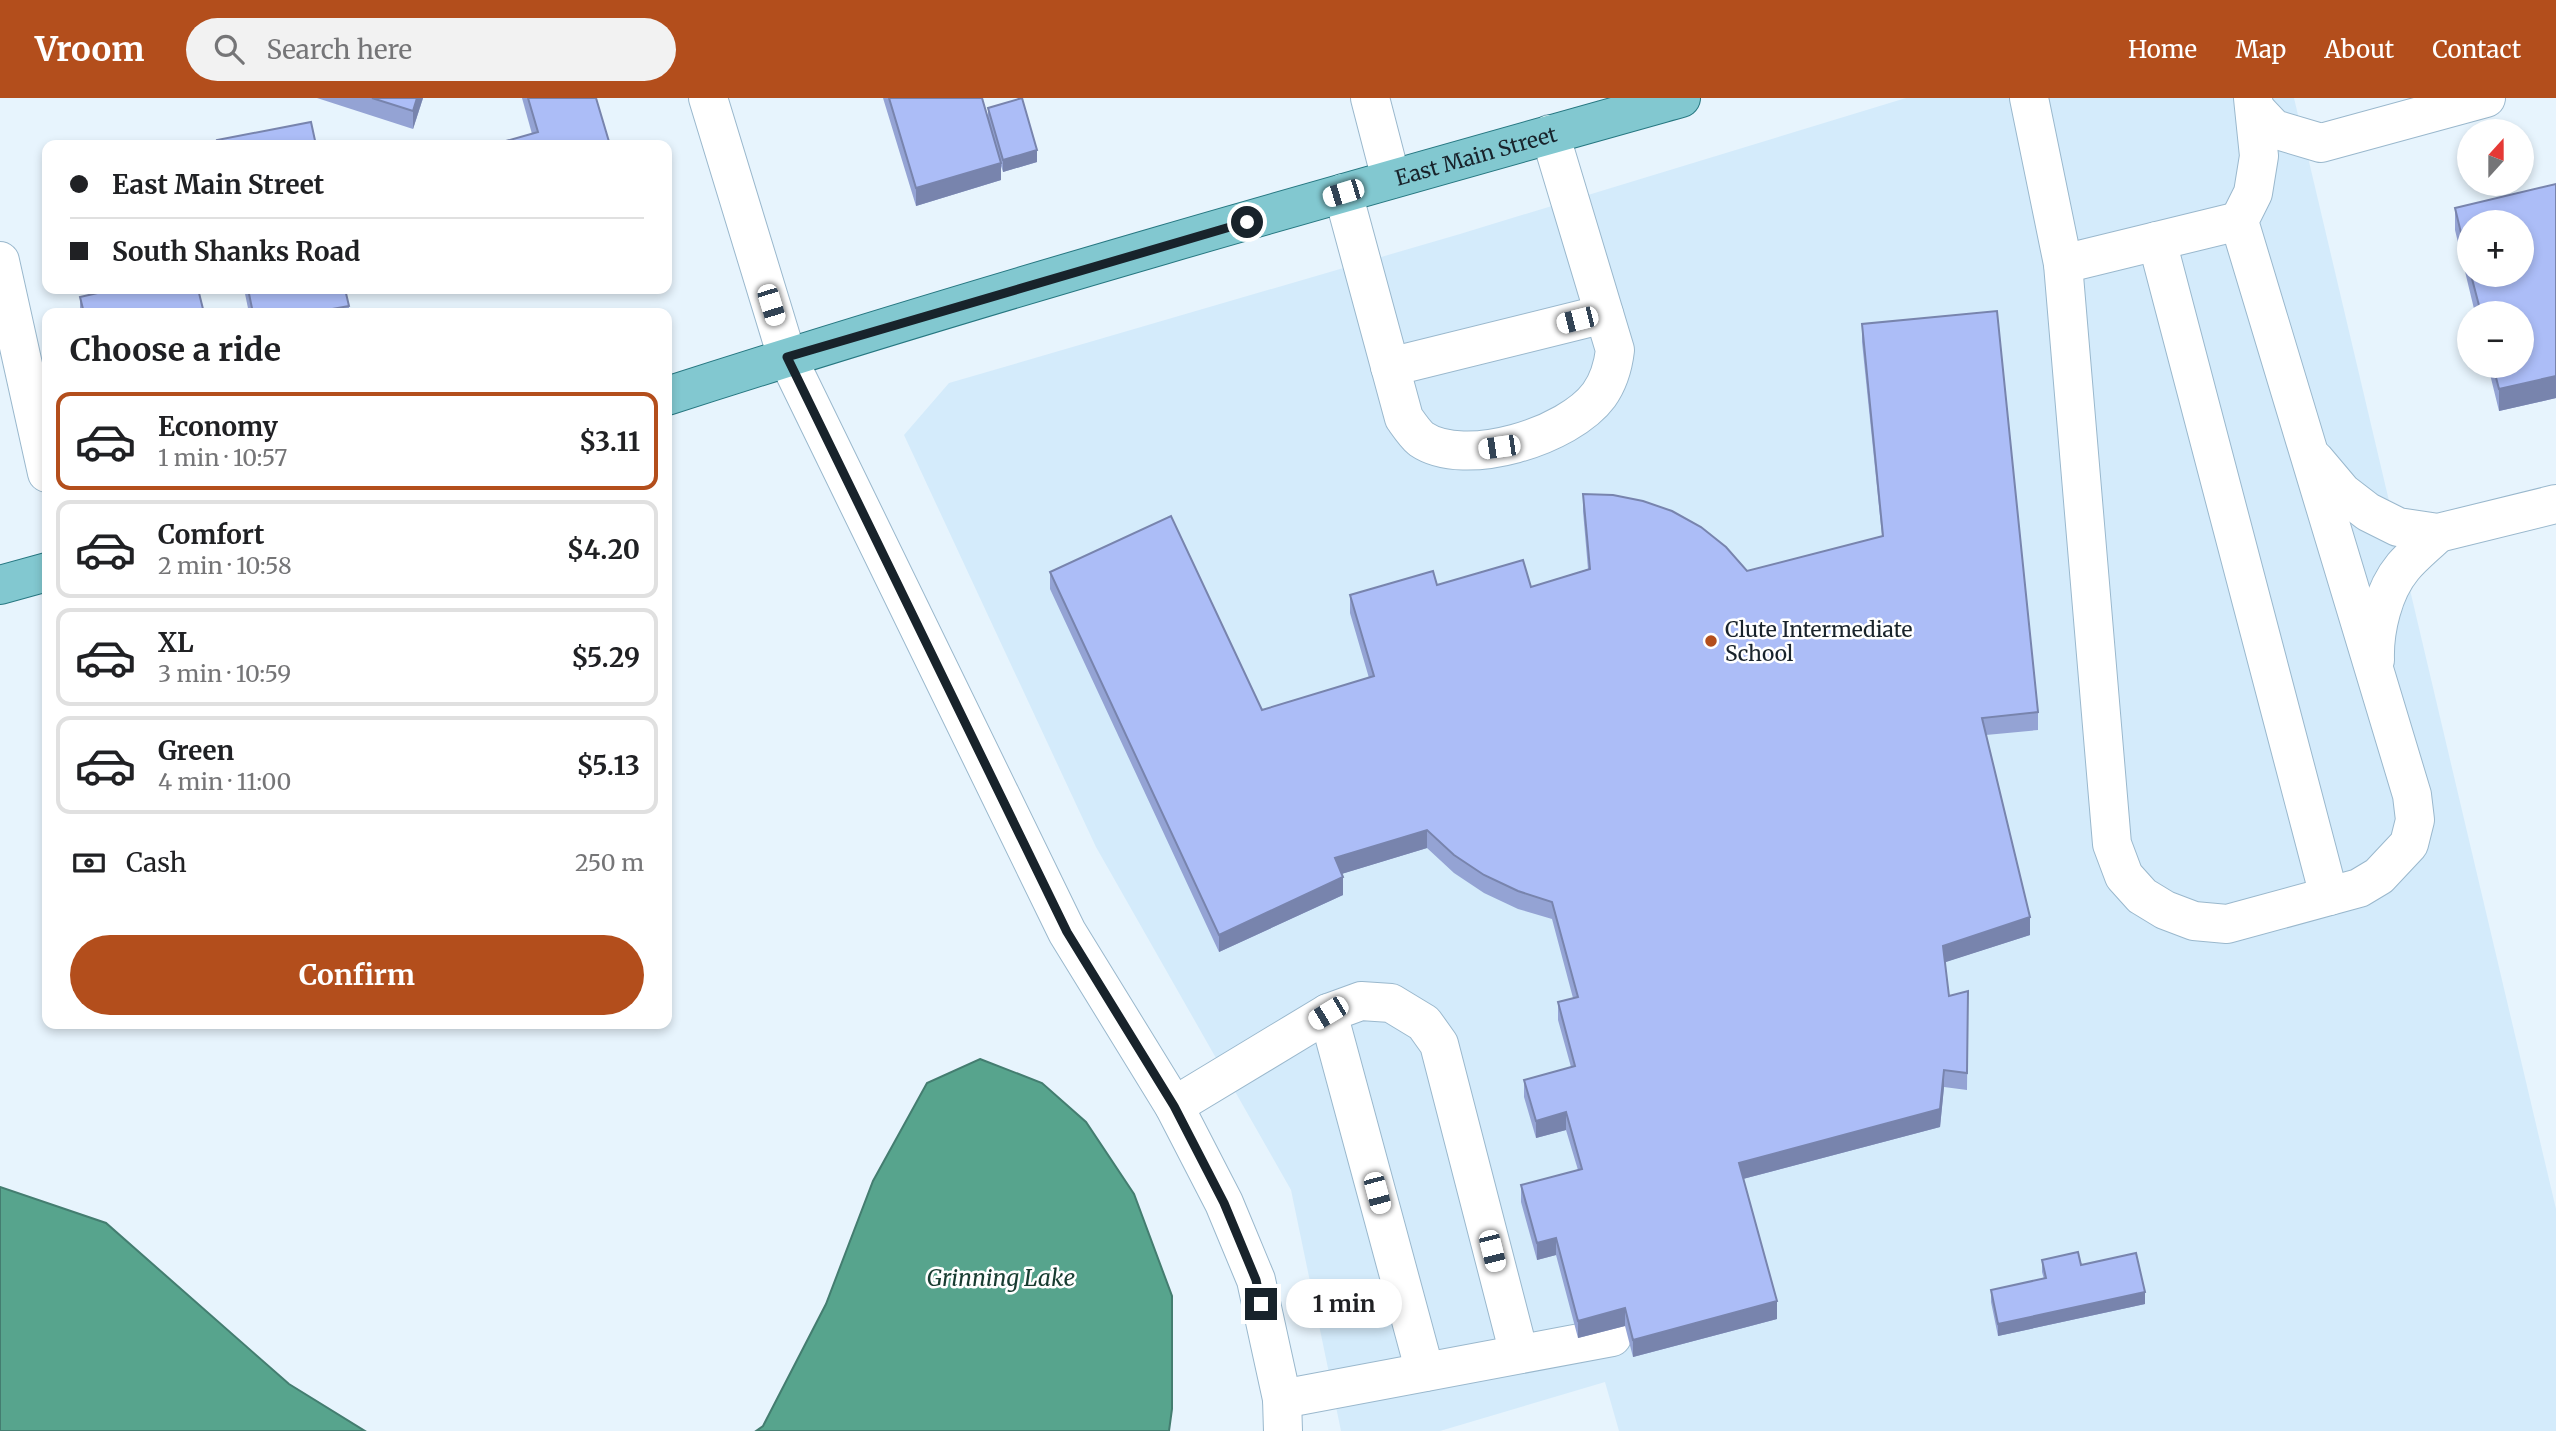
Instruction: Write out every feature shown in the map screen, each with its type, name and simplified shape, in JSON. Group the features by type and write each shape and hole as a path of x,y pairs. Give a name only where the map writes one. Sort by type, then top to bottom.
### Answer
{"main road":[{"name":"East Main Street","path":"672,394 787,357 1343,193 1681,98"},
{"path":"0,585 42,573"}],"street":[{"path":"708,98 787,357 1067,932 1174,1106 1224,1203 1256,1280 1282,1415 1425,1372 1612,1337"},
{"path":"1370,98 1391,179"},
{"path":"2029,98 2063,264 2112,844 2124,876 2142,896 2165,910 2194,921 2227,924 2360,888 2379,876 2409,844 2415,820 2412,795 2307,450 2246,207 2259,156 2255,104"},
{"path":"2255,104 2274,129 2320,143 2486,98"},
{"path":"1343,193 1404,418 1420,438 1446,450 1475,451 1522,443 1570,419 1597,397 1612,373 1615,350 1550,134"},
{"path":"2063,264 2157,241 2246,207"},
{"path":"2157,241 2329,896"},
{"path":"0,261 14,396 42,461"},
{"path":"1390,368 1604,314"},
{"path":"2307,450 2342,492 2368,512 2398,527 2438,533 2556,504"},
{"path":"2375,671 2374,643 2388,591 2402,569 2438,533"},
{"path":"1174,1106 1328,1013 1361,1001 1391,1003 1424,1023 1438,1044 1519,1354"},
{"path":"1328,1013 1425,1372"}],"shaded area":[{"name":"Clute Intermediate School","path":"1906,98 2294,98 2556,1209 2556,1431 1619,1431 1605,1382 1440,1431 1341,1431 1291,1190 1096,847 904,435 949,383 1460,234"}],"water":[{"name":"Grinning Lake","path":"980,1059 1042,1083 1086,1122 1134,1194 1172,1296 1172,1409 1169,1431 756,1431 763,1426 826,1304 873,1181 927,1083"},
{"path":"0,1187 106,1223 289,1384 365,1431 0,1431"}],"building":[{"path":"372,98 417,98 413,111"},
{"path":"528,98 596,98 609,140 510,140 538,132"},
{"path":"889,98 982,98 1001,163 916,188"},
{"path":"1022,98 1037,150 1003,160 988,108"},
{"path":"311,122 315,140 217,140"},
{"path":"2556,184 2556,376 2499,389 2496,378 2534,378 2534,301 2478,301 2474,287 2534,287 2534,210 2457,210 2457,216 2455,208 2506,196 2534,196 2534,189"},
{"path":"93,294 199,294 203,308 83,308 80,297"},
{"path":"249,294 346,294 349,306 338,308 252,308"},
{"path":"1997,311 2038,712 1982,718 2030,917 1943,946 1949,996 1968,991 1967,1073 1944,1070 1940,1109 1739,1163 1777,1301 1633,1340 1625,1308 1578,1321 1556,1238 1537,1243 1521,1185 1582,1169 1566,1112 1536,1121 1524,1080 1575,1066 1558,1002 1578,997 1552,902 1518,891 1484,875 1454,855 1427,830 1335,858 1343,877 1219,935 1050,572 1171,516 1262,710 1374,676 1350,595 1433,571 1437,585 1523,560 1531,587 1590,569 1583,494 1613,495 1672,511 1701,527 1726,547 1747,571 1883,536 1862,324"},
{"path":"2078,1252 2081,1265 2136,1253 2145,1292 1998,1324 1991,1290 2046,1278 2042,1260"}],"place":[{"name":"Clute Intermediate School","path":"1711,641"}],"route":[{"path":"1247,222 787,357 1067,932 1174,1106 1224,1203 1256,1280 1261,1304"}]}
